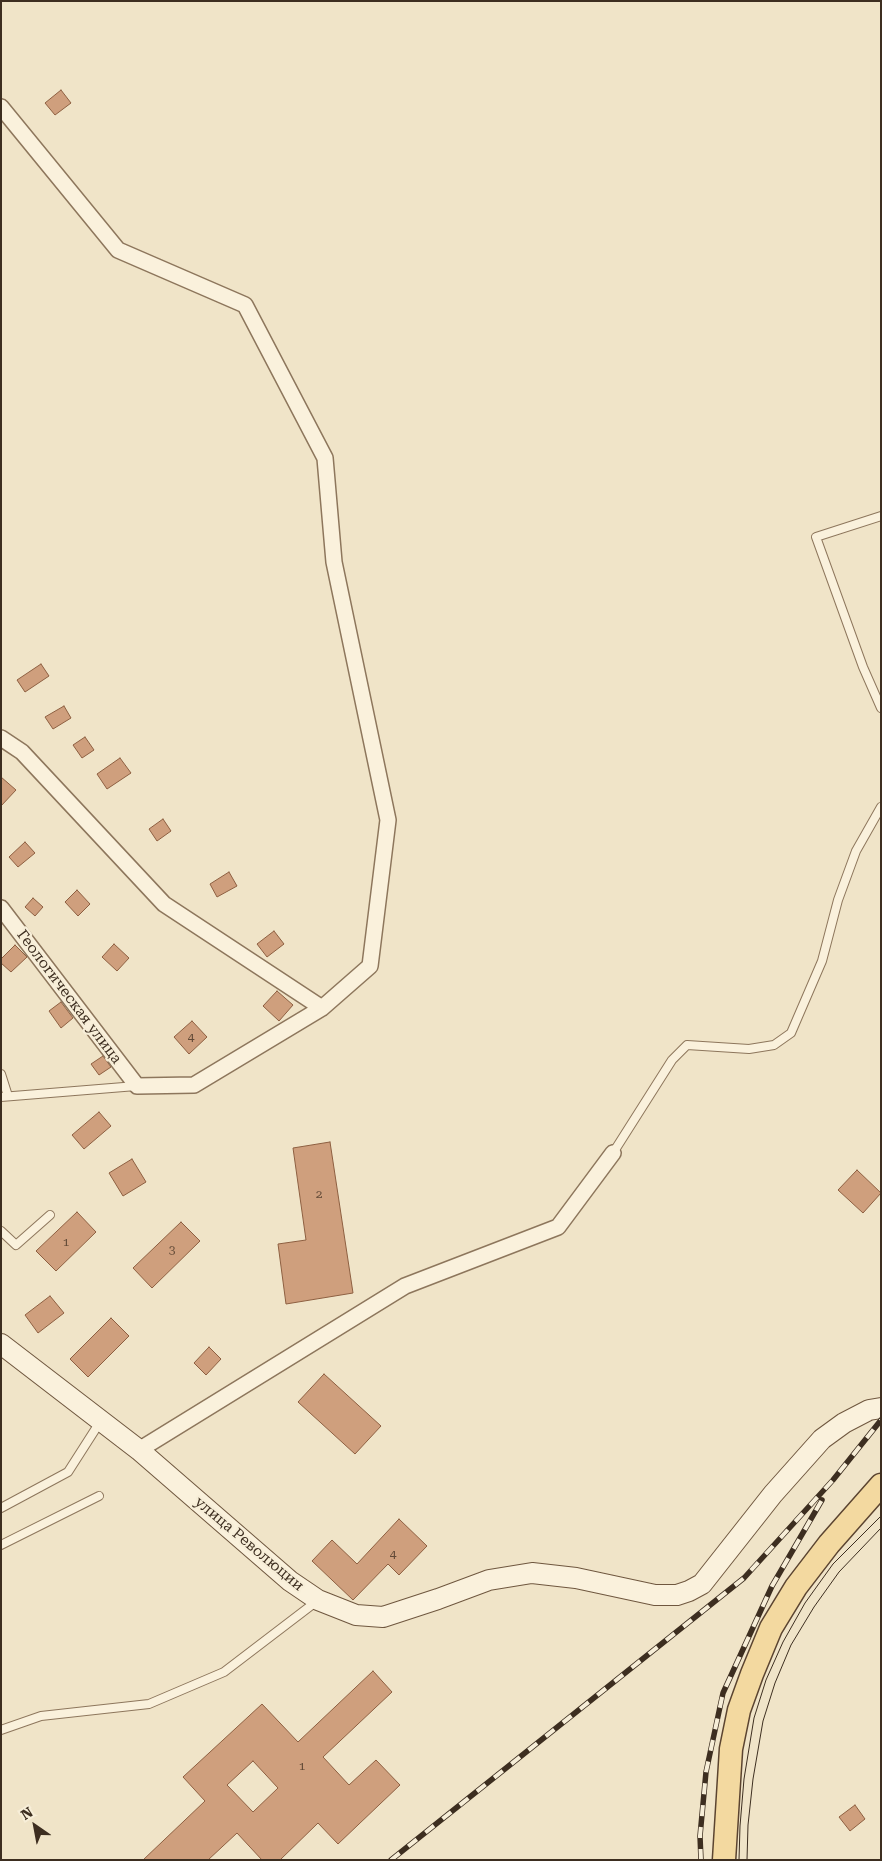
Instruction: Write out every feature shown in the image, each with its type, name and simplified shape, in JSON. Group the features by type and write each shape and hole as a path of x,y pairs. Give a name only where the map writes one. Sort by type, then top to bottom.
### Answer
{"main road":[{"path":"724,1860 731,1749 739,1710 771,1628 796,1587 829,1544 881,1485"}],"street":[{"path":"1,107 118,250 245,305 325,458 334,562 388,820 370,966 322,1008 194,1085 137,1086"},
{"path":"1,738 22,752 164,904 322,1008"},
{"name":"Геологическая улица","path":"1,908 137,1086"},
{"path":"139,1450 405,1286 558,1227 613,1153"},
{"name":"улица Революции","path":"1,1344 139,1450 290,1581 318,1600 356,1614 384,1616 489,1580 532,1573 576,1578 655,1596 677,1595 702,1584 773,1494 822,1439 844,1423 869,1410 881,1408"}],"lane":[{"path":"881,516 816,537 863,667 881,708"},
{"path":"613,1153 672,1060 687,1045 749,1049 774,1045 791,1033 822,961 838,900 856,851 881,808"},
{"path":"1,1074 5,1096 137,1086"},
{"path":"1,1231 16,1245 50,1215"},
{"path":"1,1508 68,1472 101,1420"},
{"path":"1,1545 99,1496"},
{"path":"1,1730 42,1716 149,1704 224,1672 318,1600"}],"building":[{"path":"61,90 71,103 55,115 45,103"},
{"path":"41,664 49,676 25,692 17,680"},
{"path":"64,706 71,718 53,729 45,717"},
{"path":"85,737 94,750 82,758 73,745"},
{"path":"120,758 131,773 107,789 97,774"},
{"path":"1,777 16,790 1,806"},
{"path":"163,819 171,831 157,841 149,829"},
{"path":"25,842 35,853 18,867 9,857"},
{"path":"229,872 237,886 217,897 210,884"},
{"path":"77,890 90,904 78,916 65,902"},
{"path":"33,898 43,907 35,916 25,907"},
{"path":"274,931 284,944 267,957 257,944"},
{"path":"114,944 129,958 117,971 102,957"},
{"path":"15,945 27,957 11,972 1,963 1,959"},
{"path":"277,991 293,1005 279,1021 263,1006"},
{"path":"61,1002 73,1018 61,1028 49,1011"},
{"path":"192,1021 207,1037 189,1054 174,1037"},
{"path":"103,1056 111,1067 99,1075 91,1064"},
{"path":"99,1112 111,1126 84,1149 72,1135"},
{"path":"330,1142 353,1293 286,1304 278,1244 306,1240 293,1148"},
{"path":"132,1159 146,1182 123,1196 109,1173"},
{"path":"857,1170 881,1193 863,1213 838,1190"},
{"path":"77,1212 96,1232 56,1271 36,1251"},
{"path":"181,1222 200,1241 152,1288 133,1268"},
{"path":"50,1296 64,1313 38,1333 25,1315"},
{"path":"111,1318 129,1336 88,1377 70,1359"},
{"path":"209,1347 221,1359 206,1375 194,1363"},
{"path":"324,1374 381,1426 355,1454 298,1402"},
{"path":"399,1519 427,1546 399,1575 388,1564 353,1600 312,1561 332,1540 357,1564"},
{"path":"373,1671 392,1692 323,1757 349,1785 376,1760 400,1785 338,1844 318,1823 280,1860 262,1860 237,1833 208,1860 143,1860 205,1801 183,1777 262,1704 298,1742","holes":["253,1761 278,1788 253,1812 227,1785"]},
{"path":"855,1805 865,1819 850,1831 839,1817"}],"tram line":[{"path":"739,1860 744,1779 754,1718 766,1680 783,1642 805,1603 833,1564 881,1516"},
{"path":"747,1860 748,1825 753,1779 763,1721 775,1683 791,1645 814,1607 839,1572 881,1528"}],"railway":[{"path":"391,1860 744,1578 833,1480 881,1420"},
{"path":"701,1860 700,1836 706,1772 723,1693 772,1586 822,1500"}]}
